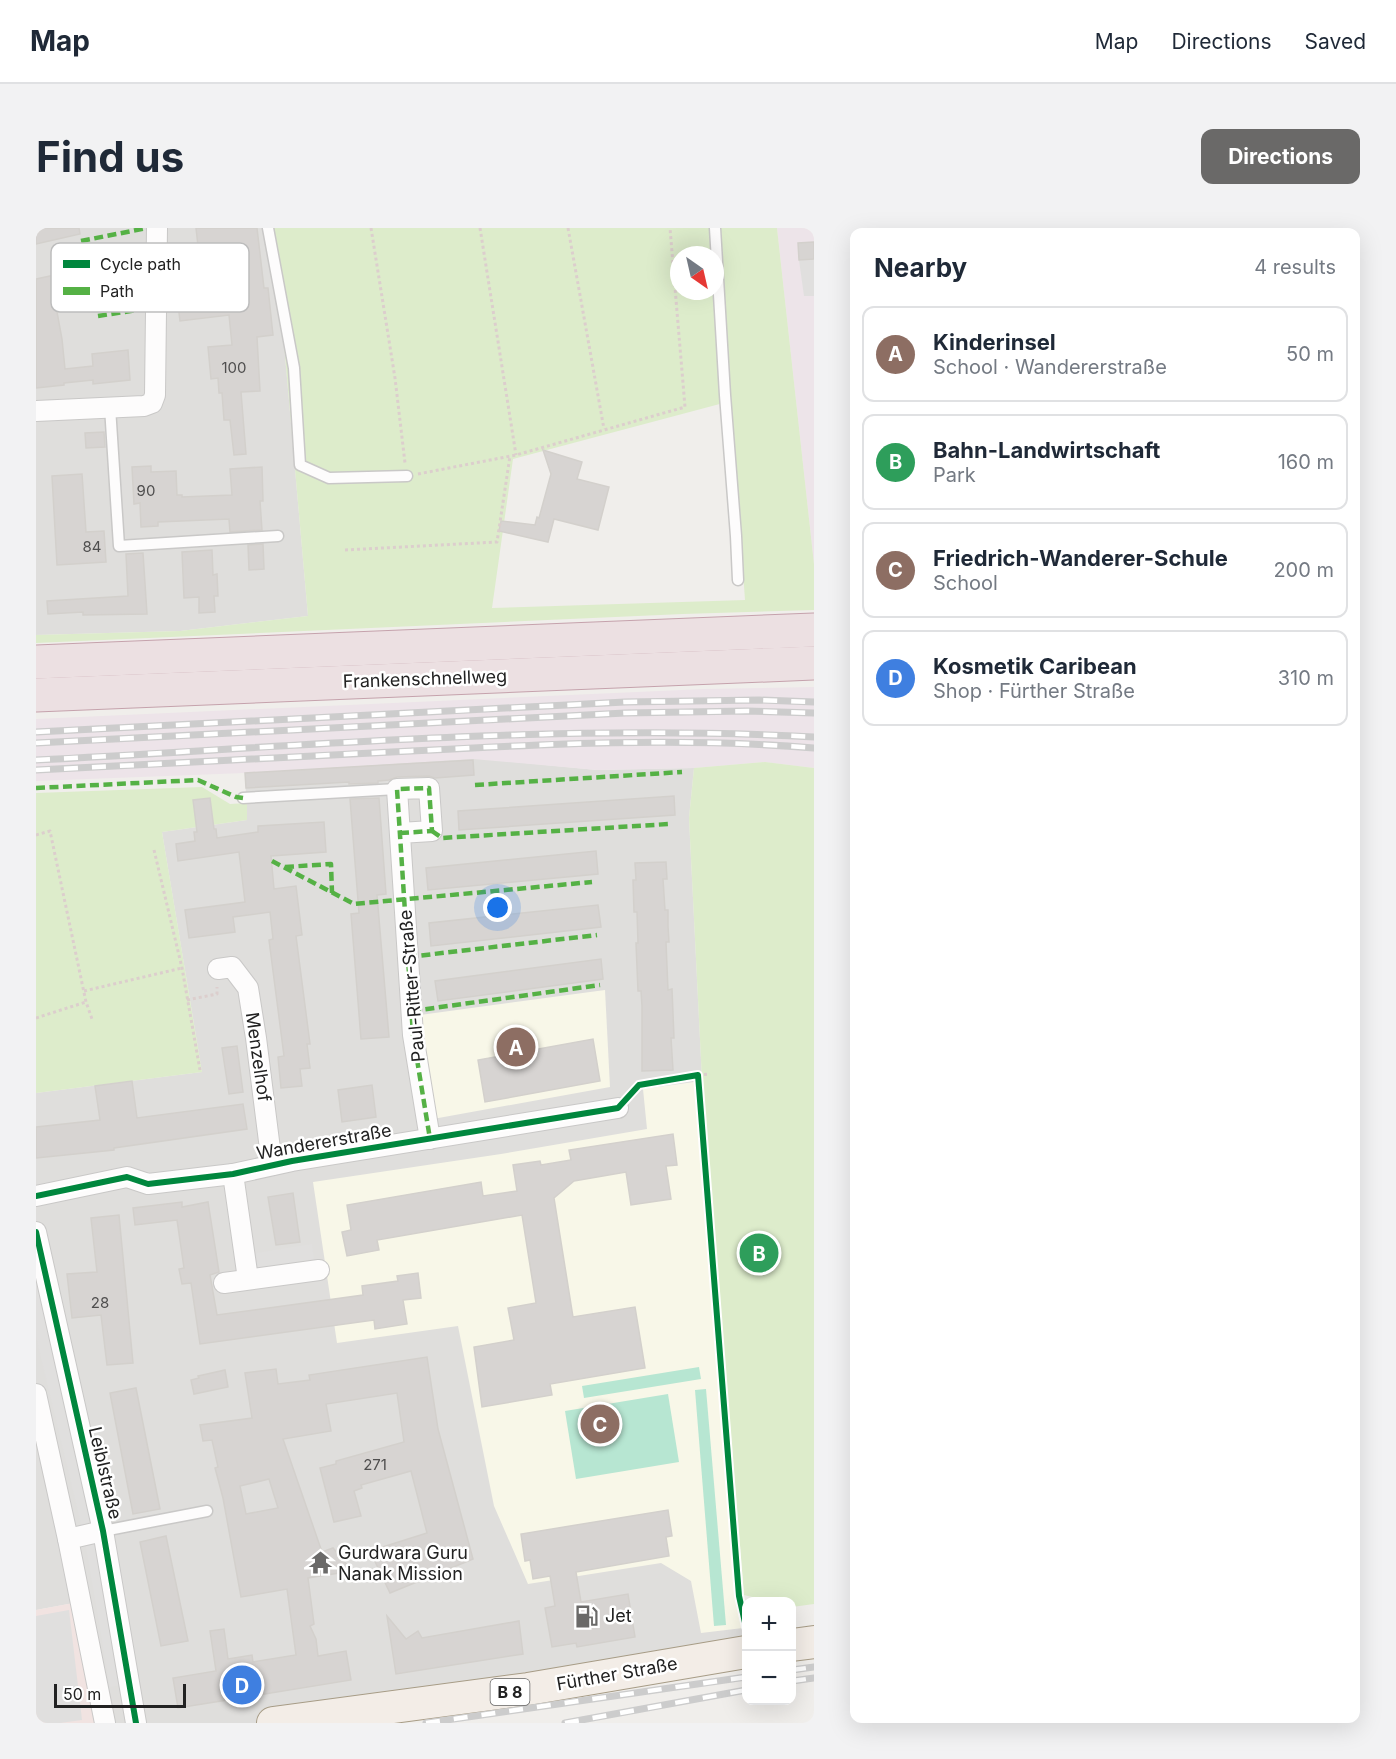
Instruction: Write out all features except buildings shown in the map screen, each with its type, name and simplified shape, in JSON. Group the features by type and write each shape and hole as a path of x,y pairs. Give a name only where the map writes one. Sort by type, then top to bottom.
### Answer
{"highway":[{"name":"Frankenschnellweg","path":"36,662 814,630"},
{"name":"Frankenschnellweg","path":"36,695 814,663"}],"main road":[{"path":"796,1644 814,1642"},
{"name":"Fürther Straße","path":"273,1723 528,1689 742,1653"}],"street":[{"path":"157,228 157,243"},
{"path":"36,411 144,406 152,403 155,395 156,312"},
{"path":"397,789 429,788 432,831 400,833"},
{"name":"Paul-Ritter-Straße","path":"397,789 413,1035 430,1139"},
{"name":"Menzelhof","path":"218,969 232,968 248,988 272,1165"},
{"name":"Wandererstraße","path":"36,1196 127,1177 148,1184 233,1173 618,1108"},
{"path":"233,1173 248,1279"},
{"name":"Leiblstraße","path":"36,1232 103,1531 136,1723"},
{"path":"224,1283 319,1270"},
{"path":"36,1394 105,1723"},
{"name":"Leiblstraße","path":"68,1539 103,1531"},
{"path":"102,1701 130,1696"}],"lane":[{"path":"268,228 294,368 300,465 329,477 407,476"},
{"path":"715,228 738,580"},
{"path":"110,407 118,546 278,536"},
{"path":"243,798 397,789"},
{"path":"103,1531 207,1511"}],"path":[{"path":"371,228 395,378 407,476 510,456 685,406 670,228"},
{"path":"480,228 516,454"},
{"path":"568,228 604,429"},
{"path":"345,550 497,542 510,456"},
{"path":"36,835 50,831 86,1002 92,1019"},
{"path":"154,850 182,968 200,1070"},
{"path":"84,991 182,968"},
{"path":"187,1000 217,994 218,969"},
{"path":"36,1018 86,1002"},
{"path":"698,1075 710,1074"}],"shaded area":[{"path":"36,228 263,228 283,333 308,616 180,631 36,635"},
{"path":"777,228 814,228 814,564"},
{"path":"814,259 814,296 804,296 799,260"},
{"path":"814,687 814,768 765,762 694,768 597,770 473,759 245,773 36,781 36,719 704,689"},
{"path":"473,758 597,770 694,768 689,818 702,1080 694,1082 736,1597 742,1624 742,1652 327,1723 98,1723 79,1602 36,1610 36,1093 202,1072 162,832 247,820 245,773"},
{"path":"605,990 610,1087 433,1119 420,1015"},
{"path":"694,1082 736,1597 742,1628 701,1633 691,1581 661,1563 528,1584 494,1506 458,1326 337,1343 313,1182 501,1154 647,1129 643,1089"},
{"path":"312,1244 314,1259 258,1268 256,1253"},
{"path":"36,1281 97,1537 122,1685 110,1687 85,1541 36,1337"},
{"path":"79,1602 98,1723 36,1723 36,1610"},
{"path":"69,1610 82,1720 36,1723 36,1616"}],"green space":[{"path":"263,228 777,228 814,564 814,610 36,643 36,635 180,631 308,616 283,333","holes":["731,401 745,600 492,608 513,459"]},
{"path":"765,762 814,768 814,1604 796,1606 796,1597 744,1595 702,1080 689,818 694,768"},
{"path":"202,787 230,804 247,803 247,820 162,832 202,1072 36,1093 36,793"},
{"path":"699,1367 701,1379 584,1398 582,1386"},
{"path":"706,1389 726,1625 714,1626 695,1390"},
{"path":"668,1394 679,1462 576,1479 565,1411"}],"railway":[{"path":"36,732 625,702 759,700 814,702"},
{"path":"36,743 625,713 747,711 814,713"},
{"path":"36,760 327,743 522,735 717,733 814,737"},
{"path":"36,770 562,744 663,742 814,748"},
{"path":"796,1669 814,1667"},
{"path":"426,1723 742,1678"},
{"path":"796,1680 814,1678"},
{"path":"565,1723 742,1691"}],"marked path":[{"path":"81,241 147,228"},
{"path":"98,316 124,312"},
{"path":"475,785 682,772"},
{"path":"36,788 198,780 243,798"},
{"path":"400,833 432,831 429,788 397,789 413,1035 430,1139"},
{"path":"432,831 442,838 669,824"},
{"path":"272,861 354,904 592,882"},
{"path":"285,867 331,864 332,893"},
{"path":"408,957 597,935"},
{"path":"412,1011 600,985"}],"cycle path":[{"path":"36,1196 127,1177 148,1184 233,1174 292,1161 618,1108 639,1085 698,1075 739,1596 742,1609"},
{"path":"36,1232 103,1531 136,1723"}],"place":[{"name":"Kinderinsel","path":"516,1047"},
{"name":"Bahn-Landwirtschaft","path":"759,1253"},
{"name":"Friedrich-Wanderer-Schule","path":"600,1424"},
{"name":"Gurdwara Guru Nanak Mission","path":"320,1563"},
{"name":"Jet","path":"587,1616"},
{"name":"Kosmetik Caribean","path":"242,1685"}]}
